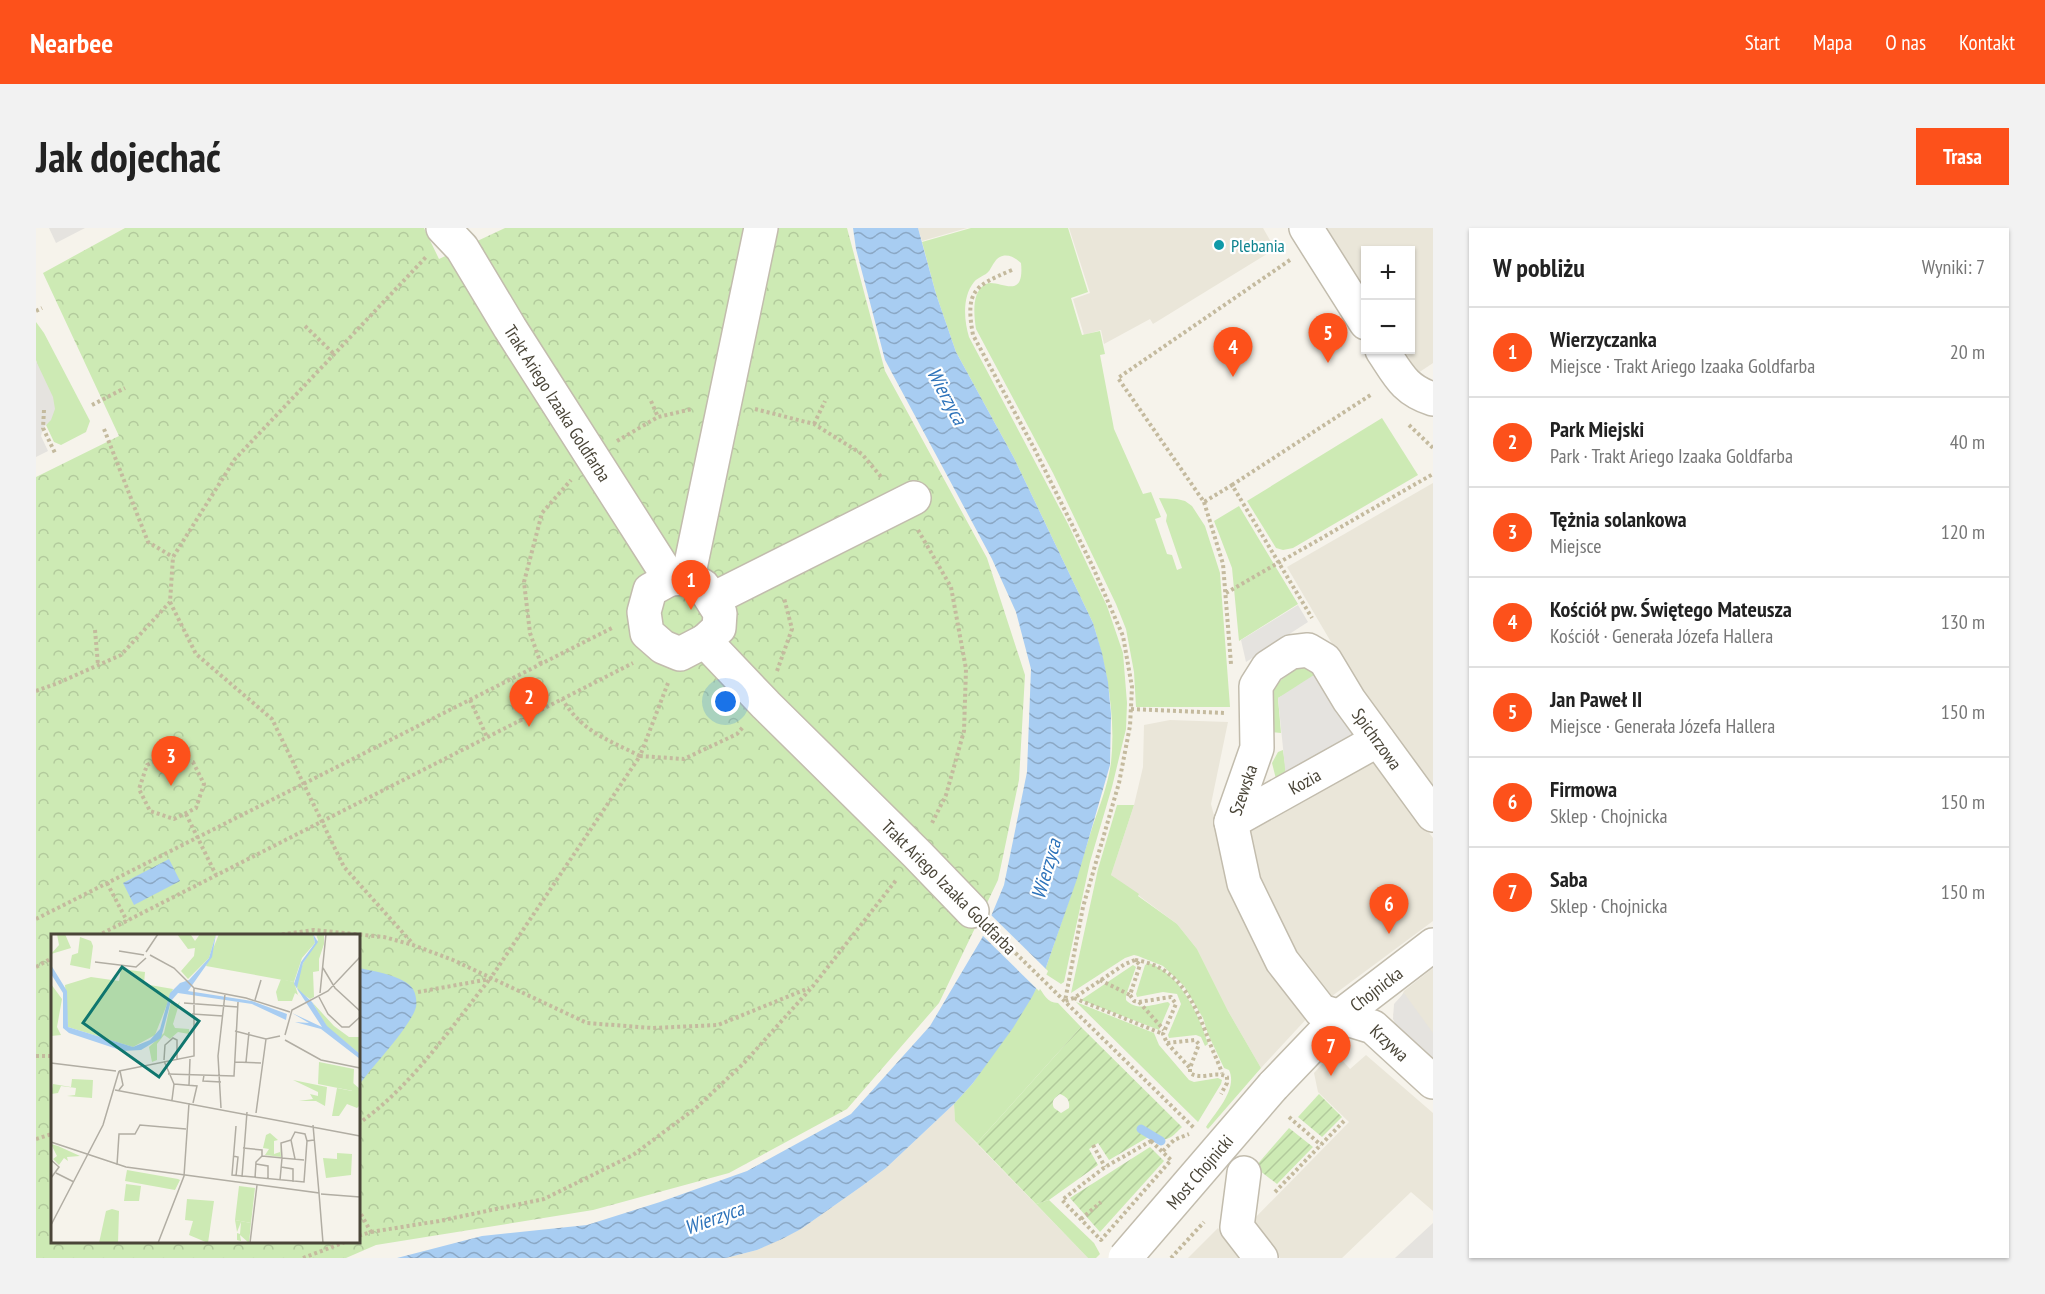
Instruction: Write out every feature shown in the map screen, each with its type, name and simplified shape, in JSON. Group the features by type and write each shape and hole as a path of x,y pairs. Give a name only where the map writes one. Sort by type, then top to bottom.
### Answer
{"street":[{"path":"761,228 724,401 679,578 650,590 644,612 647,633 663,647 680,654 705,641 719,628 720,613 713,599 909,500"},
{"name":"Trakt Ariego Izaaka Goldfarba","path":"456,231 462,248 510,328 679,578 703,586 713,599"},
{"path":"1311,235 1361,316"},
{"path":"1385,354 1403,382 1413,390 1433,399"},
{"name":"Trakt Ariego Izaaka Goldfarba","path":"705,641 972,911"},
{"name":"Szewska","path":"1325,660 1308,650 1291,652 1268,667 1256,686 1257,748 1231,822 1244,883 1282,961 1321,1011 1339,1017"},
{"name":"Spichrzowa","path":"1325,660 1349,700 1433,815"},
{"name":"Kozia","path":"1231,822 1378,740"},
{"name":"Chojnicka","path":"1273,1086 1339,1017 1433,945"},
{"name":"Krzywa","path":"1339,1017 1374,1027 1433,1082"},
{"name":"Most Chojnicki","path":"1125,1258 1273,1086"},
{"path":"1244,1173 1237,1227 1261,1258"}],"path":[{"path":"413,945 344,867 305,783 272,720 196,654 170,602 173,557 236,459 419,263 456,231"},
{"path":"1232,670 1223,564 1204,502 1118,378 1311,235"},
{"path":"1012,270 983,282 973,295 970,319 973,335 1046,471 1092,565 1123,636 1132,687 1130,726 1119,783 1083,907 1065,1001 1074,998 1125,964 1135,960 1161,967 1182,987 1203,1024 1222,1073 1227,1077 1227,1083 1216,1104"},
{"path":"36,311 42,308"},
{"path":"305,326 334,354"},
{"path":"92,405 125,388"},
{"path":"1204,502 1380,389"},
{"path":"651,401 658,417"},
{"path":"360,1235 544,1199 633,1155 696,1108 744,1063 813,986 917,854 946,795 964,731 966,669 951,587 909,500 862,454 814,424 724,401"},
{"path":"814,424 825,401"},
{"path":"44,410 43,428 55,453"},
{"path":"1408,425 1433,448"},
{"path":"105,429 148,542 173,557"},
{"path":"1226,593 1433,474"},
{"path":"1232,485 1315,623"},
{"path":"36,691 121,654 170,602"},
{"path":"36,919 644,612"},
{"path":"96,630 98,665"},
{"path":"101,934 663,647"},
{"path":"360,1124 381,1108 409,1078 490,979 640,756 590,731 573,715 562,699"},
{"path":"470,700 487,737"},
{"path":"1131,709 1235,713"},
{"path":"170,754 193,762 204,784 196,808 186,814 174,819 150,811 139,789 147,765 170,754"},
{"path":"186,814 216,875"},
{"path":"107,883 127,921"},
{"name":"Trakt Ariego Izaaka Goldfarba","path":"972,911 1197,1130"},
{"path":"285,934 314,930 354,934"},
{"path":"360,935 384,937 453,960 586,1023 651,1028 718,1025 813,986"},
{"path":"36,967 51,959"},
{"path":"1130,995 1140,965 1135,960"},
{"path":"418,992 490,979"},
{"path":"1100,980 1130,995 1134,1001 1171,998 1174,1000 1176,1004 1163,1032"},
{"path":"1074,998 1163,1032"},
{"path":"1139,1002 1163,1032 1167,1043 1190,1068"},
{"path":"1167,1043 1195,1040 1199,1044 1190,1074 1195,1076 1222,1073"},
{"path":"36,1056 51,1057"},
{"path":"1289,1118 1321,1145"},
{"path":"1244,1173 1273,1194 1344,1121"},
{"path":"36,1139 51,1134"},
{"path":"1163,1151 1174,1140"},
{"path":"1151,1141 1163,1151 1171,1160 1101,1240 1062,1200 1106,1167 1151,1141"},
{"path":"1093,1145 1106,1167"},
{"path":"1081,1219 1101,1202"},
{"path":"360,1213 371,1232"},
{"path":"1171,1258 1202,1225"},
{"path":"303,1258 342,1243"}],"shaded area":[{"path":"49,228 85,228 56,243"},
{"path":"918,228 967,228 922,241"},
{"path":"1069,228 1263,228 1275,249 1153,324 1150,319 1104,344 1101,330 1084,335 1073,299 1090,293"},
{"path":"1327,228 1433,228 1433,363 1418,373 1406,354 1415,354 1415,246 1361,246 1361,283"},
{"path":"36,361 53,397 55,409 51,420 43,428 41,436 48,451 36,457"},
{"path":"1433,483 1433,795 1341,659 1287,567"},
{"path":"1298,605 1308,622 1246,662 1241,640"},
{"path":"1317,673 1357,735 1286,778 1278,698"},
{"path":"1170,720 1228,722 1211,804 1225,858 1310,1015 1261,1068 1228,1011 1197,949 1177,924 1111,875 1134,805 1143,767 1144,725"},
{"path":"1373,758 1433,838 1433,921 1324,1002 1287,950 1250,867 1244,826"},
{"path":"1433,968 1433,1059 1393,1015 1404,991"},
{"path":"1404,993 1433,1033 1433,1066 1393,1029 1396,1025 1393,1019 1394,1004"},
{"path":"1334,1051 1350,1069 1366,1055 1433,1113 1433,1211 1411,1192 1342,1258 1280,1258 1253,1220 1349,1122 1318,1092 1314,1073"},
{"path":"954,1104 955,1121 1088,1258 726,1258 757,1250 801,1229 886,1168"},
{"path":"1433,1223 1433,1258 1395,1258"},
{"path":"1218,1228 1241,1258 1188,1258"}],"green space":[{"path":"125,228 424,228 439,259 505,228 847,228 885,371 987,558 1025,675 1019,780 998,880 939,1003 847,1109 729,1173 593,1210 376,1245 346,1258 36,1258 36,477 119,436 43,273"},
{"path":"971,228 1068,228 1088,292 1071,298 1082,335 1100,331 1105,354 1100,355 1114,429 1143,494 1151,492 1161,517 1155,519 1167,554 1172,555 1177,570 1182,568 1166,521 1167,515 1159,498 1177,499 1192,506 1205,526 1220,573 1230,707 1136,707 1134,672 1126,629 1116,604 1053,473 976,329 975,304 981,287 991,283 1015,286 1019,282 1021,263 1011,256 997,259 987,273 974,282 967,295 965,316 969,337 1068,524 1107,606 1123,653 1127,703 1126,729 1090,862 1064,982 1061,984 1044,973 1108,779 1112,745 1109,692 1093,623 1014,458 956,352 936,294 922,242"},
{"path":"36,322 90,421 86,432 61,445 54,442 46,425 51,417 53,401 36,360"},
{"path":"1382,418 1418,475 1293,548 1283,550 1276,548 1247,501"},
{"path":"1239,506 1298,604 1239,641 1232,568 1214,521"},
{"path":"1311,666 1323,674 1278,698 1281,733 1271,732 1271,688 1295,669"},
{"path":"1351,719 1358,724 1361,732 1353,743 1285,781 1280,782 1276,779 1272,763 1278,752 1283,750 1287,778 1356,736 1346,720"},
{"path":"1117,805 1134,805 1111,875 1177,924 1197,949 1228,1011 1261,1068 1208,1129 1206,1127 1228,1092 1231,1077 1229,1070 1224,1068 1203,1018 1184,986 1163,966 1134,955 1125,958 1071,993 1098,869"},
{"path":"1149,963 1170,976 1187,996 1208,1044 1205,1046 1201,1037 1196,1035 1169,1038 1168,1035 1181,1004 1177,994 1163,992 1137,997 1145,965"},
{"path":"1133,965 1136,967 1126,1000 1135,1006 1168,1002 1170,1004 1159,1030 1081,1000"},
{"path":"1038,986 1048,1000 1058,1003 1081,1027 977,1143 955,1121 954,1104 973,1083"},
{"path":"1076,1002 1154,1033 1159,1045 1189,1080 1194,1082 1218,1078 1222,1080 1198,1122"},
{"path":"1081,1027 1182,1127 1168,1139 1150,1136 1109,1160 1098,1143 1089,1149 1098,1165 1049,1200 1036,1204 977,1143","holes":["1060,1094 1068,1101 1069,1108 1061,1113 1054,1108 1053,1103"]},
{"path":"1319,1094 1342,1117 1322,1137 1298,1117"},
{"path":"1289,1128 1313,1147 1277,1184 1255,1167"},
{"path":"1150,1147 1164,1161 1100,1232 1070,1198"},
{"path":"1049,1200 1094,1243 1100,1254 1096,1258 1088,1258 1036,1204"}],"water":[{"name":"Wierzyca","path":"853,228 918,228 936,294 956,352 1014,458 1093,623 1102,653 1111,714 1110,765 1077,879 1044,973 1013,1028 973,1083 954,1104 886,1168 801,1229 782,1239 757,1250 726,1258 397,1258 482,1236 587,1225 747,1171 851,1114 930,1026 982,938 1004,885 1027,772 1031,669 1016,612 992,559 885,360 856,249"},
{"path":"169,859 180,881 134,905 123,883"},
{"path":"360,968 403,981 409,984 416,996 413,1015 360,1084"}],"pier":[{"path":"989,913 1048,971 1039,991 981,934"}],"waterway":[{"path":"1141,1129 1161,1141"}],"place":[{"name":"Plebania","path":"1219,245"},
{"name":"Jan Paweł II","path":"1328,363"},
{"name":"Kościół pw. Świętego Mateusza","path":"1233,377"},
{"name":"Wierzyczanka","path":"691,610"},
{"name":"Park Miejski","path":"529,727"},
{"name":"Tężnia solankowa","path":"171,786"},
{"name":"Firmowa","path":"1389,934"},
{"name":"Saba","path":"1331,1076"}]}
